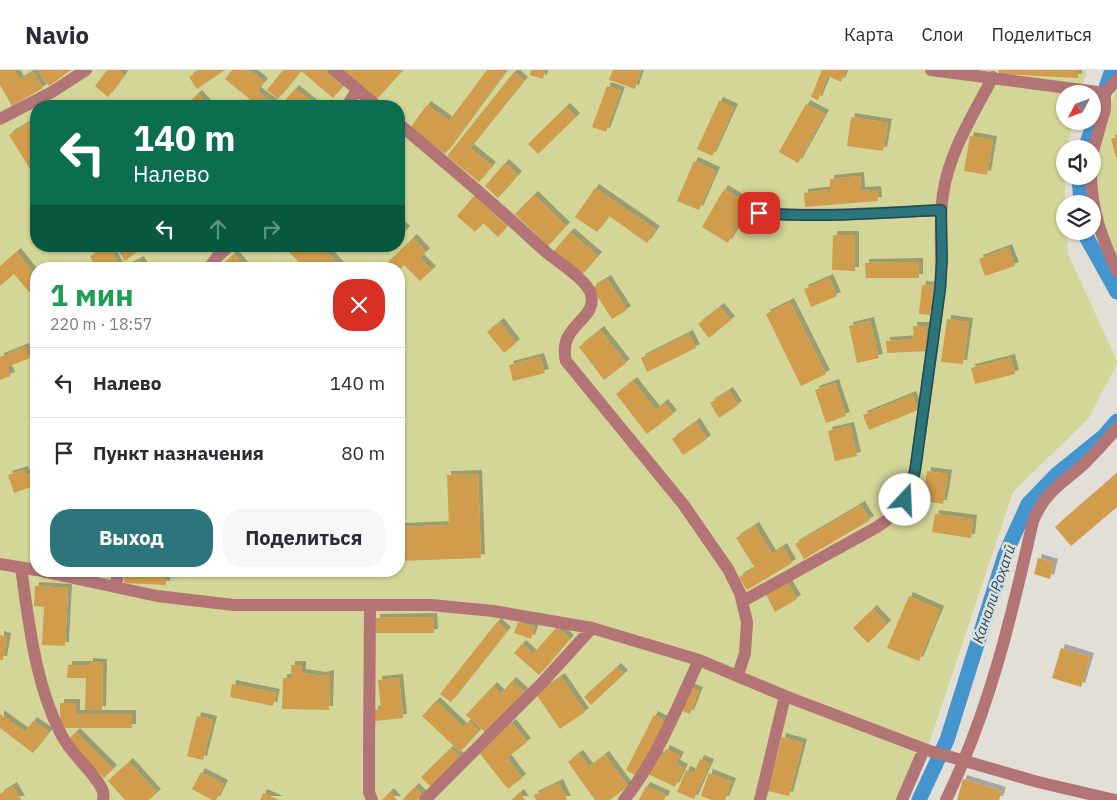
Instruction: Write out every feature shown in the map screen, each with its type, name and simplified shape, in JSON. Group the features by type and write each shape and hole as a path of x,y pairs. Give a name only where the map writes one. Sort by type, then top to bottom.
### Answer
{"street":[{"path":"37,100 86,70"},
{"path":"334,70 370,100"},
{"path":"931,70 1105,92"},
{"path":"743,601 877,527 894,514 905,500 915,471 940,290 942,260 941,210 945,183 954,157 993,77"},
{"path":"1096,140 1105,109 1105,92 1117,80"},
{"path":"351,100 357,90"},
{"path":"0,119 30,103"},
{"path":"405,129 586,286 591,295 591,304 588,313 567,337 564,351 566,361 683,504 728,569 743,601 747,622 745,653 738,675"},
{"path":"1092,185 1095,218 1117,271"},
{"path":"759,213 784,215 941,210"},
{"path":"213,262 222,252"},
{"path":"946,800 993,678 1004,642 1033,520 1039,506 1056,485 1084,463 1117,428"},
{"path":"0,564 30,569"},
{"path":"21,568 28,618 40,674 53,717 71,751 102,788 103,800"},
{"path":"69,577 157,596 234,605 431,605 493,611 592,628 698,660 785,696 927,750 961,761 1116,800"},
{"path":"115,587 118,577"},
{"path":"370,606 369,792 372,800"},
{"path":"425,800 542,683 592,628"},
{"path":"624,800 645,771 679,705 698,660"},
{"path":"760,800 785,696"},
{"path":"902,800 927,750"}],"green space":[{"path":"0,70 1087,70 1083,85 1056,85 1056,130 1071,130 1069,140 1056,140 1056,185 1065,185 1065,195 1056,195 1056,240 1067,240 1068,254 1117,364 1088,419 1013,492 928,747 906,800 0,800"},
{"path":"1117,89 1117,269 1101,234 1101,195 1095,195 1094,185 1101,185 1101,140 1098,140 1101,124"}],"building":[{"path":"0,70 14,70 20,80 33,72 43,88 12,106 0,85"},
{"path":"37,70 71,70 49,86"},
{"path":"107,70 118,70 124,75 108,97 95,86"},
{"path":"199,70 225,70 197,89 189,77"},
{"path":"232,70 249,70 264,82 257,91 269,100 251,100 225,79"},
{"path":"283,70 324,70 343,86 333,98 301,71 278,99 267,90"},
{"path":"342,70 403,70 374,100"},
{"path":"487,70 507,70 445,154 410,128 427,105 449,121"},
{"path":"531,70 545,70 543,79 530,75"},
{"path":"613,70 641,70 635,89 609,80"},
{"path":"822,70 846,70 841,82 828,76 818,100 811,97"},
{"path":"999,70 1078,70 1078,78 999,74"},
{"path":"514,72 524,81 470,148 492,166 479,182 447,156"},
{"path":"607,86 621,91 606,132 592,127"},
{"path":"295,89 309,100 285,100"},
{"path":"198,94 204,100 192,100"},
{"path":"719,101 734,108 712,156 697,149"},
{"path":"806,104 825,114 798,163 779,152"},
{"path":"566,107 576,117 538,154 528,144"},
{"path":"851,117 888,123 883,151 847,146"},
{"path":"30,122 30,169 9,135"},
{"path":"970,136 993,140 987,175 964,171"},
{"path":"1117,137 1117,157 1116,157 1111,139"},
{"path":"694,161 716,171 699,210 677,201"},
{"path":"505,163 518,175 498,198 485,186"},
{"path":"860,176 861,191 877,190 878,201 805,207 804,193 830,190 830,179"},
{"path":"595,188 656,230 647,243 609,216 597,232 575,217"},
{"path":"724,189 750,205 728,243 702,227"},
{"path":"534,195 566,226 548,246 515,214"},
{"path":"474,196 507,226 498,237 483,223 475,232 457,216"},
{"path":"570,232 598,256 580,277 552,253"},
{"path":"833,235 855,235 855,271 832,270"},
{"path":"413,238 426,252 420,258 432,270 420,281 405,266 405,262 388,262 399,252 405,252 405,246"},
{"path":"1008,248 1015,266 985,276 979,259"},
{"path":"17,252 30,268 30,293 14,274 0,286 0,266"},
{"path":"99,252 112,252 117,262 93,262 90,256"},
{"path":"119,252 137,252 125,261"},
{"path":"289,252 327,252 336,262 299,262"},
{"path":"234,254 241,262 225,262"},
{"path":"919,262 919,278 866,278 865,263"},
{"path":"829,278 837,296 811,307 804,289"},
{"path":"607,279 627,310 612,319 592,288"},
{"path":"922,285 933,286 930,315 919,314"},
{"path":"790,302 826,374 801,386 766,314"},
{"path":"720,307 731,320 709,338 698,324"},
{"path":"947,319 969,322 963,364 941,362"},
{"path":"870,321 879,358 857,363 849,326"},
{"path":"500,322 516,343 504,353 487,332"},
{"path":"913,326 926,326 928,351 887,353 886,341 914,339"},
{"path":"600,330 626,363 604,380 579,347"},
{"path":"689,334 696,348 647,372 641,358"},
{"path":"25,347 30,358 7,367 11,376 0,380 0,357"},
{"path":"540,357 545,373 513,381 509,365"},
{"path":"1011,358 1015,374 975,384 971,368"},
{"path":"633,381 656,410 664,403 673,414 647,434 616,394"},
{"path":"835,383 846,416 826,423 815,390"},
{"path":"729,391 738,405 719,418 710,403"},
{"path":"912,395 918,410 869,430 863,415"},
{"path":"696,422 707,439 683,455 672,439"},
{"path":"850,426 857,456 835,461 828,431"},
{"path":"24,470 26,475 30,474 30,487 14,493 8,475"},
{"path":"927,471 948,474 943,504 923,501"},
{"path":"1117,473 1117,507 1071,546 1055,527"},
{"path":"478,474 481,558 405,561 405,527 449,525 447,475"},
{"path":"861,505 870,520 804,559 795,544"},
{"path":"935,514 973,519 971,538 932,532"},
{"path":"755,526 772,554 783,547 792,563 747,590 739,577 755,568 736,538"},
{"path":"1038,558 1054,563 1050,579 1034,574"},
{"path":"124,577 166,577 166,585 124,583"},
{"path":"787,582 797,599 775,612 766,594"},
{"path":"35,586 68,588 65,646 42,645 44,607 34,606"},
{"path":"909,596 940,610 919,661 887,648"},
{"path":"873,609 887,624 868,643 853,628"},
{"path":"433,617 434,633 376,633 376,618"},
{"path":"497,622 507,631 451,702 440,694"},
{"path":"518,622 535,627 531,639 514,633"},
{"path":"557,627 570,639 539,675 514,653 522,644 533,654"},
{"path":"0,635 7,637 3,660 0,660"},
{"path":"1061,648 1090,657 1081,687 1052,678"},
{"path":"89,662 103,663 102,710 85,710 86,678 67,678 68,665 89,665"},
{"path":"291,665 302,665 302,673 322,676 330,674 329,710 282,709 283,678 291,678"},
{"path":"617,667 624,674 591,705 584,697"},
{"path":"561,677 585,712 560,729 536,694"},
{"path":"399,678 403,718 375,721 374,710 381,709 378,680"},
{"path":"512,681 524,692 486,733 466,715 493,686 501,694"},
{"path":"232,684 276,693 273,706 230,697"},
{"path":"689,687 699,691 690,714 680,710"},
{"path":"436,701 463,727 469,721 479,731 460,752 422,716"},
{"path":"60,703 76,703 76,714 132,714 132,728 60,728"},
{"path":"0,714 25,732 33,721 49,732 33,753 0,728"},
{"path":"654,715 665,721 637,776 626,770"},
{"path":"197,716 213,720 203,760 187,756"},
{"path":"512,723 527,742 507,758 522,778 508,789 477,750"},
{"path":"76,732 113,769 104,778 67,741"},
{"path":"782,737 803,743 789,796 768,791"},
{"path":"451,748 460,757 431,787 421,777"},
{"path":"666,749 680,756 676,764 684,768 675,787 648,774 657,754 662,757"},
{"path":"579,754 589,767 605,755 628,786 610,800 595,800 568,762"},
{"path":"700,759 710,763 694,799 677,792 686,770 694,773"},
{"path":"129,762 157,793 149,800 125,800 108,781"},
{"path":"201,772 224,784 216,800 212,800 192,789"},
{"path":"709,773 732,782 725,800 712,800 701,796"},
{"path":"963,779 1002,791 999,800 957,800"},
{"path":"559,783 567,800 536,800 534,795"},
{"path":"13,786 21,800 0,800 0,794"},
{"path":"646,786 666,795 664,800 639,800"},
{"path":"415,787 423,795 417,800 402,800"},
{"path":"390,792 397,800 382,800"},
{"path":"263,793 279,800 260,800"},
{"path":"520,793 525,800 511,800"}],"waterway":[{"name":"Канали Роҳатӣ","path":"1088,140 1112,70"},
{"name":"Канали Роҳатӣ","path":"1080,185 1080,195"},
{"name":"Канали Роҳатӣ","path":"1088,240 1117,292"},
{"name":"Канали Роҳатӣ","path":"919,800 947,740 1005,555 1028,504 1057,474 1104,436 1117,421"}],"route":[{"path":"759,213 784,215 941,210 942,260 940,290 915,471 905,500"}]}
